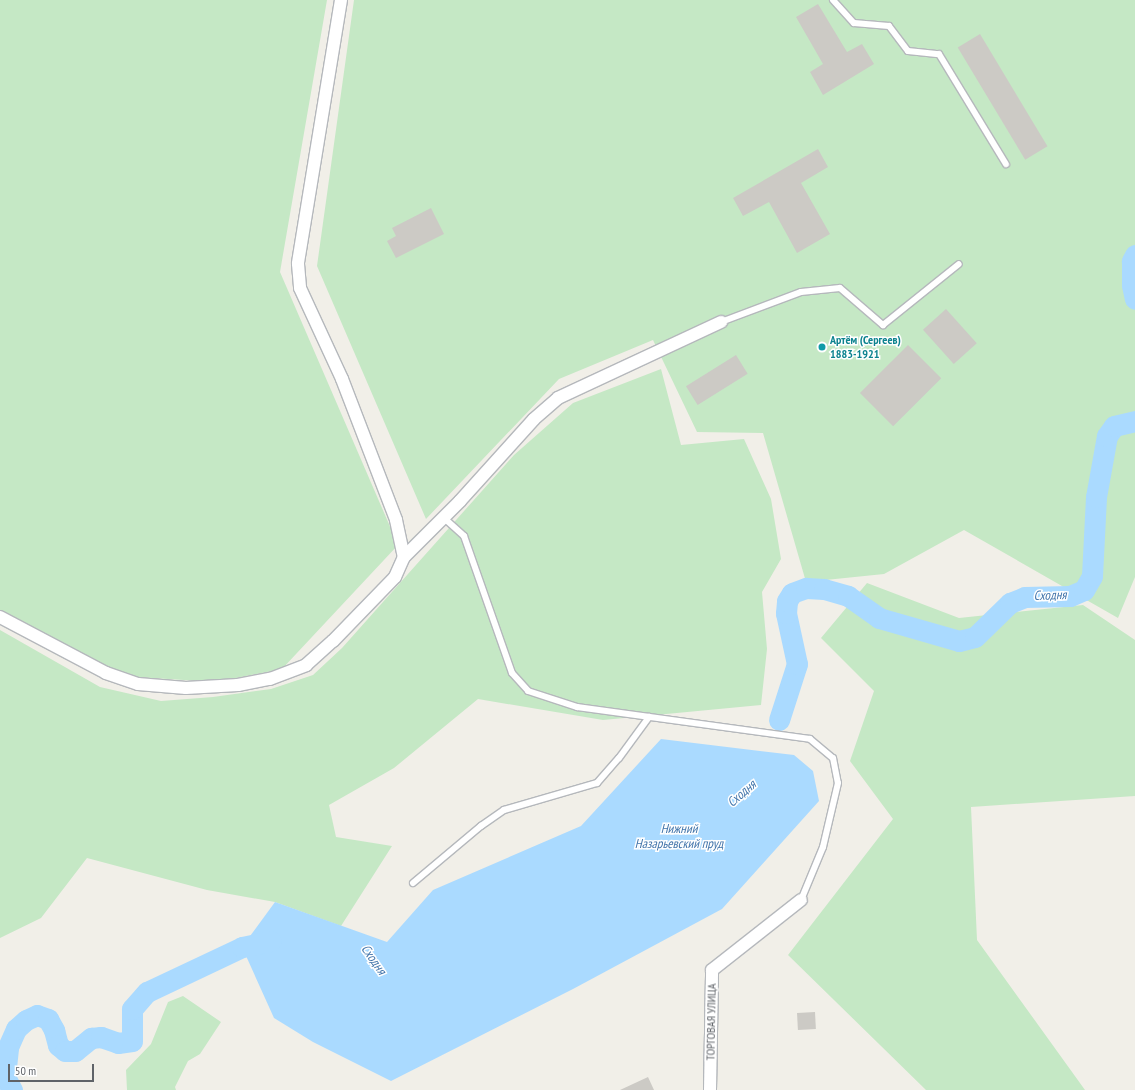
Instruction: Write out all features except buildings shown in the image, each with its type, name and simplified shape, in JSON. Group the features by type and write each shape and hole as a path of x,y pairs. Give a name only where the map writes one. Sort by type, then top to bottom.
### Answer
{"street":[{"path":"342,0 298,264 300,288 342,379 396,520 404,557"},
{"path":"0,617 106,673 138,684 186,688 238,685 270,679 306,665 334,641 395,577 404,557 444,518 534,419 558,398 721,322"},
{"name":"ТОРГОВАЯ УЛИЦА","path":"710,1090 712,970 801,900"}],"lane":[{"path":"834,0 854,23 889,26 908,51 939,54 1006,164"},
{"path":"721,322 801,292 840,288 882,325 959,264"},
{"path":"444,518 464,536 512,673 528,691 577,707 810,739 833,758 838,783 823,847 801,900"},
{"path":"413,883 481,826 504,810 597,783 619,758 649,717"}],"green space":[{"path":"0,0 327,0 280,272 398,545 282,669 216,682 120,676 0,612"},
{"path":"354,0 1135,0 1135,577 1118,618 964,530 884,574 806,582 763,433 697,432 653,340 559,379 426,519 317,266"},
{"path":"661,369 681,445 744,439 771,499 781,559 762,592 767,649 761,705 603,720 478,699 394,768 329,805 336,837 392,846 341,926 275,902 207,890 87,858 41,918 0,938 0,630 100,687 161,701 213,697 271,689 313,675 342,648 514,455 573,403"},
{"path":"867,583 959,618 1083,605 1135,640 1135,796 971,807 977,940 1085,1090 926,1090 788,955 893,819 850,761 874,691 821,638"},
{"path":"183,996 221,1022 200,1054 188,1061 175,1087 176,1090 127,1090 126,1070 151,1044 168,1002"}],"water":[{"name":"Нижний Назарьевский пруд","path":"661,739 794,755 813,771 819,801 722,909 573,989 391,1081 313,1042 274,1018 242,947 275,902 387,942 433,890 581,826"}],"waterway":[{"name":"Сходня","path":"1135,255 1132,261 1132,285 1135,299"},
{"name":"Сходня","path":"779,720 797,664 786,613 787,601 792,593 806,588 824,589 848,596 879,618 959,641 975,637 1010,603 1025,597 1070,596 1084,590 1092,576 1096,497 1107,436 1114,426 1135,421"},
{"name":"Сходня","path":"12,1090 5,1077 8,1047 16,1029 26,1020 37,1015 48,1019 54,1030 58,1045 65,1051 75,1051 91,1038 101,1037 118,1043 132,1041 132,1009 147,992 242,947 270,941"}],"place":[{"name":"Артём (Сергеев) 1883-1921","path":"822,347"}]}
